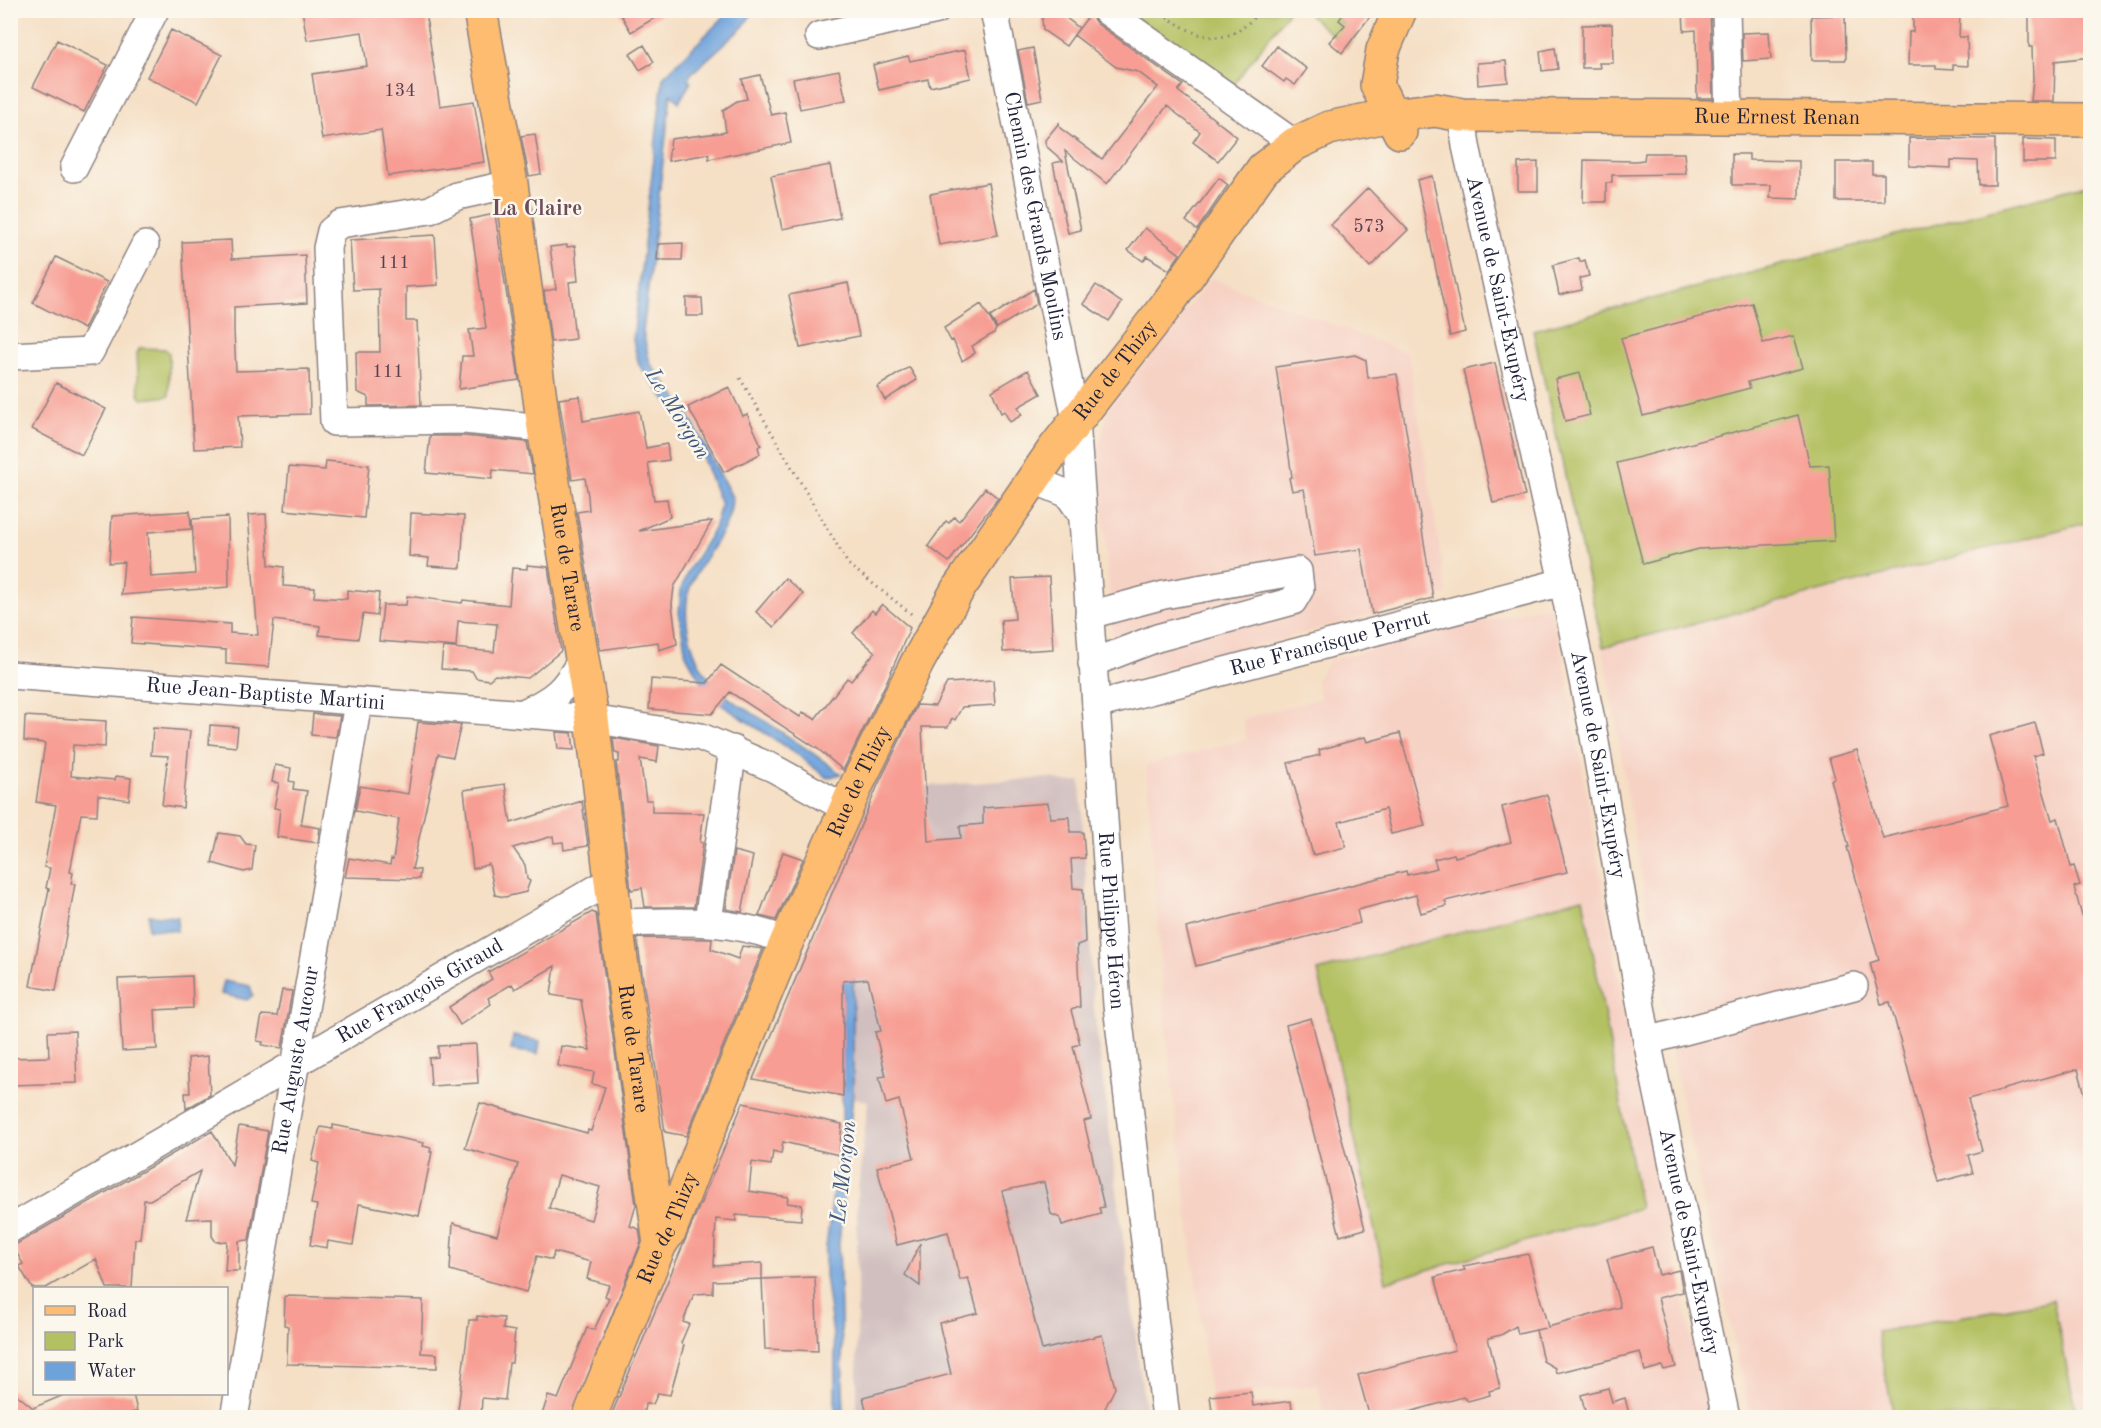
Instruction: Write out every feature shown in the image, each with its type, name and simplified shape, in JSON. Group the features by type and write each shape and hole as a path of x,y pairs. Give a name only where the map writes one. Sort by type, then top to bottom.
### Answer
{"main road":[{"name":"Rue de Tarare","path":"480,10 511,184 544,428 592,719 610,881 646,1126 660,1244"},
{"path":"1346,125 1377,85 1383,50 1400,10"},
{"path":"1403,123 1398,56 1413,10"},
{"path":"1377,85 1403,123"},
{"name":"Rue Ernest Renan","path":"1403,123 1462,115 2091,120"},
{"name":"Rue de Thizy","path":"1237,206 1275,185 1307,160 1336,145 1403,123"},
{"name":"Rue de Thizy","path":"589,1418 660,1244 670,1230 787,941 845,808 958,589 1076,420 1169,303 1263,169 1295,144 1329,128 1346,125 1403,123"},
{"name":"Rue de Tarare","path":"646,1126 660,1149 678,1154 703,1144"}],"street":[{"path":"74,168 155,10"},
{"path":"819,36 937,10"},
{"name":"Chemin des Grands Moulins","path":"994,10 1076,420"},
{"path":"1105,10 1295,144"},
{"path":"1725,10 1729,117"},
{"name":"Avenue de Saint-Exupéry","path":"1462,115 1466,146 1563,582 1592,725 1647,1041 1726,1418"},
{"path":"511,184 457,196 430,210 340,224 331,231 327,248 334,422 464,420 544,428"},
{"path":"10,356 90,352 146,245"},
{"name":"Rue Philippe Héron","path":"1076,420 1117,1005 1166,1418"},
{"path":"1034,480 1068,494 1083,516"},
{"path":"1089,615 1164,595 1298,571 1300,589 1293,601 1157,638 1092,663"},
{"name":"Rue Francisque Perrut","path":"1096,705 1563,582"},
{"name":"Rue Jean-Baptiste Martini","path":"521,714 545,704 567,686 582,659"},
{"name":"Rue Jean-Baptiste Martini","path":"10,675 592,719 701,737 733,749 845,808"},
{"name":"Rue Auguste Aucour","path":"234,1418 358,703"},
{"path":"708,921 733,749"},
{"name":"Rue François Giraud","path":"10,1229 610,881"},
{"path":"616,923 708,921 755,928 787,941"},
{"path":"1647,1041 1854,986"}],"path":[{"path":"1157,10 1198,36 1220,36 1235,34 1246,27 1260,10"},
{"path":"740,378 848,564 934,632"}],"shaded area":[{"path":"1211,278 1408,353 1447,594 1117,684 1098,448 1109,408"},
{"path":"2090,522 2090,1417 1750,1417 1668,1035 1603,647"},
{"path":"1550,605 1563,657 1633,1064 1708,1417 1323,1418 1319,1385 1210,1396 1165,1025 1146,765 1247,739 1243,719 1321,698 1316,680 1330,660"},
{"path":"1052,778 1064,782 1080,781 1094,1010 1146,1417 857,1417 857,1198 868,1101 753,1079 865,811 928,835 926,786"}],"green space":[{"path":"1127,11 1289,11 1231,88"},
{"path":"1305,11 1346,11 1339,20 1357,34 1346,48"},
{"path":"2090,184 2090,522 1603,647 1533,330"},
{"path":"140,348 165,349 169,353 169,396 142,399 139,395 137,353"},
{"path":"1583,898 1640,1208 1386,1282 1318,971"},
{"path":"2053,1300 2077,1417 1894,1417 1877,1332"}],"water":[{"name":"Le Morgon","path":"730,11 754,11 743,27 691,74 688,79 691,82 679,102 671,94 643,332 650,363 686,410 732,497 731,510 722,533 695,576 687,599 687,625 694,651 706,675 725,695 841,774 827,778 794,752 720,704 703,685 686,655 679,613 681,589 688,571 714,529 721,505 702,456 673,409 639,365 633,340 663,77"},
{"path":"149,915 178,917 177,931 148,929"},
{"name":"Le Morgon","path":"858,968 853,986 853,1093 839,1244 844,1417 835,1418 835,1350 825,1275 825,1255 842,1124 843,980"},
{"path":"224,981 250,986 253,995 247,1000 221,994"},
{"path":"513,1036 540,1041 538,1054 511,1050"}],"building":[{"path":"302,10 425,10 440,106 474,101 484,162 388,176 381,130 322,139 312,74 367,66 362,32 307,40"},
{"path":"618,10 668,10 631,32"},
{"path":"1048,10 1056,10 1079,28 1066,46 1043,30 1042,19"},
{"path":"1346,10 1375,10 1342,53 1329,42 1345,25 1339,20"},
{"path":"1683,10 1710,10 1713,98 1697,98 1696,30 1684,31"},
{"path":"1913,10 1945,10 1945,14 1960,14 1959,37 1967,37 1968,66 1953,65 1953,70 1936,69 1936,65 1908,65 1909,32 1913,32"},
{"path":"2029,10 2091,12 2091,57 2055,61 2054,101 2031,101 2033,79 2032,47 2029,47"},
{"path":"1090,14 1096,23 1183,85 1178,91 1237,137 1218,161 1193,142 1200,132 1167,106 1107,184 1065,151 1081,230 1068,233 1053,163 1063,161 1046,146 1045,140 1059,123 1060,128 1102,159 1158,87 1138,72 1116,67 1074,35"},
{"path":"1845,15 1846,60 1812,60 1811,16"},
{"path":"1612,24 1613,63 1599,63 1600,68 1582,68 1582,25"},
{"path":"171,30 222,55 198,102 147,77"},
{"path":"1769,32 1771,59 1743,61 1742,33"},
{"path":"57,40 108,65 84,112 33,87"},
{"path":"644,45 654,62 640,70 630,54"},
{"path":"1277,46 1307,69 1295,85 1286,79 1284,82 1262,66"},
{"path":"1033,48 1042,99 1028,102 1018,51"},
{"path":"1555,48 1558,69 1542,71 1540,51"},
{"path":"965,50 971,78 930,87 928,79 879,90 873,65 908,56 910,61"},
{"path":"1506,61 1508,82 1478,85 1477,63"},
{"path":"839,70 846,100 800,109 793,79"},
{"path":"760,75 771,115 785,112 791,143 709,159 709,154 668,161 671,139 726,132 723,110 737,101 747,99 742,79"},
{"path":"535,134 541,174 529,176 521,136"},
{"path":"1909,138 1995,139 1995,185 1979,185 1978,161 1951,160 1951,168 1909,166"},
{"path":"2023,139 2056,140 2056,162 2023,162"},
{"path":"1645,153 1684,153 1686,174 1612,175 1612,183 1606,183 1606,202 1583,202 1584,160 1644,160"},
{"path":"1732,154 1749,154 1749,160 1799,161 1799,199 1770,198 1771,185 1732,185"},
{"path":"1538,162 1538,191 1518,191 1518,163"},
{"path":"1836,162 1872,162 1872,174 1884,174 1884,201 1836,201"},
{"path":"830,165 840,218 782,229 771,176"},
{"path":"1432,176 1465,332 1450,336 1417,180"},
{"path":"1219,178 1228,185 1197,230 1186,221"},
{"path":"988,183 998,235 939,245 930,194"},
{"path":"1368,188 1408,230 1370,267 1331,225"},
{"path":"495,214 519,380 459,389 462,356 473,356 469,330 486,328 470,219"},
{"path":"1145,228 1180,254 1169,270 1147,256 1143,261 1128,250"},
{"path":"435,235 438,285 406,287 406,321 417,321 421,405 368,406 368,397 357,392 356,352 380,352 379,289 353,290 350,240"},
{"path":"231,240 232,259 305,255 307,303 234,307 234,331 236,371 309,369 310,414 238,416 240,447 194,449 182,242"},
{"path":"683,243 682,260 657,260 658,244"},
{"path":"567,245 567,247 575,246 578,281 569,282 575,339 551,342 544,291 556,289 550,247"},
{"path":"56,257 107,282 84,329 33,303"},
{"path":"1579,258 1580,262 1585,260 1589,276 1580,278 1582,290 1559,295 1553,265"},
{"path":"848,283 859,336 800,348 789,295"},
{"path":"1096,285 1122,303 1109,321 1083,304"},
{"path":"1034,289 1037,304 997,328 990,317"},
{"path":"686,298 702,298 703,316 686,316"},
{"path":"1752,303 1763,343 1794,336 1803,368 1748,382 1750,388 1643,416 1621,338"},
{"path":"981,304 996,329 994,333 972,346 975,353 962,361 953,340 951,341 944,328"},
{"path":"1355,355 1366,360 1368,378 1397,374 1433,598 1372,614 1361,549 1315,556 1304,489 1292,491 1289,478 1292,477 1276,367"},
{"path":"1495,363 1525,496 1493,503 1463,370"},
{"path":"909,367 917,380 885,400 877,387"},
{"path":"1028,370 1041,394 1018,407 1022,415 1010,422 1004,411 1001,413 992,391"},
{"path":"1580,373 1590,415 1565,421 1555,379"},
{"path":"56,383 106,409 82,455 32,429"},
{"path":"729,387 743,416 747,414 761,445 758,447 760,454 724,472 688,407"},
{"path":"580,396 583,421 639,411 646,448 667,444 669,460 648,463 654,500 667,499 670,517 639,531 712,521 674,587 672,604 677,644 659,650 658,642 600,650 577,512 589,510 588,496 585,478 572,480 559,399"},
{"path":"1798,415 1810,466 1829,465 1834,541 1699,549 1643,564 1617,463"},
{"path":"430,436 463,436 527,442 533,474 493,470 492,479 426,473"},
{"path":"326,461 369,465 364,518 285,510 289,467 325,470"},
{"path":"985,488 998,498 949,562 928,546 946,521 949,523 954,517 959,521"},
{"path":"190,511 191,529 148,532 151,577 195,574 192,519 228,517 229,587 121,595 124,562 109,563 112,516"},
{"path":"411,513 464,516 461,568 428,566 429,558 409,556"},
{"path":"266,514 269,565 284,567 283,586 315,588 314,597 347,599 347,590 379,593 377,616 363,614 358,639 319,635 320,626 274,620 269,667 226,664 226,650 131,643 133,617 230,624 230,633 258,635 248,515"},
{"path":"527,565 548,567 561,651 528,678 495,675 489,680 476,678 472,671 441,669 443,647 494,652 497,624 458,621 456,647 379,641 383,605 406,605 407,596 462,603 463,600 509,605 512,568 527,569"},
{"path":"1049,577 1053,649 1003,652 1001,620 1015,619 1012,579"},
{"path":"785,578 803,594 774,627 756,612"},
{"path":"882,604 910,628 843,770 818,749 730,692 712,714 649,709 651,679 707,683 721,665 800,717 803,712 815,719 847,678 851,681 875,652 853,633 872,610 875,613"},
{"path":"993,680 995,705 962,707 955,720 952,718 948,727 922,727 928,841 961,838 960,826 983,824 983,808 1048,803 1050,818 1069,817 1070,832 1083,832 1085,858 1071,859 1073,888 1083,889 1085,942 1077,945 1080,1007 1071,1010 1080,1044 1073,1046 1091,1119 1084,1121 1104,1207 1099,1208 1101,1214 1062,1225 1060,1218 1051,1214 1044,1182 1002,1191 1042,1350 1102,1335 1115,1388 1100,1418 868,1418 863,1397 951,1374 939,1323 978,1313 968,1278 960,1280 948,1232 897,1245 877,1167 914,1158 899,1100 886,1104 879,1077 886,1076 875,1032 881,1031 868,979 843,981 843,1096 753,1079 878,785 917,705 935,706 947,683"},
{"path":"313,714 340,716 336,737 311,735"},
{"path":"25,716 106,721 105,747 73,745 71,776 115,780 116,776 131,778 129,800 98,795 97,815 81,814 70,872 73,873 71,884 75,884 56,991 30,986 49,889 46,888 50,868 44,867 56,805 36,802 45,743 24,741"},
{"path":"418,722 461,725 453,757 438,754 412,869 420,870 419,879 345,877 349,858 390,865 391,859 393,860 399,819 355,811 360,786 408,794"},
{"path":"2035,723 2043,753 2033,756 2052,820 2058,818 2071,867 2074,866 2080,885 2074,887 2091,949 2091,1098 2086,1098 2078,1069 1968,1099 1982,1151 1968,1155 1973,1173 1938,1182 1890,1002 1881,1004 1870,963 1879,960 1847,847 1849,847 1831,780 1835,778 1829,758 1857,750 1883,838 2008,806 1989,736"},
{"path":"210,725 238,727 236,747 209,744"},
{"path":"153,728 190,731 183,808 162,805 168,756 151,755"},
{"path":"556,732 572,733 574,750 558,749"},
{"path":"1400,733 1425,826 1391,834 1385,809 1339,822 1346,847 1313,855 1288,763 1320,755 1319,750 1365,737 1367,742"},
{"path":"613,738 659,746 657,762 640,759 646,800 652,800 652,812 704,813 700,842 703,843 694,907 645,907 642,888 631,890 616,762 619,762 619,754 615,753"},
{"path":"275,765 291,768 289,781 294,782 293,789 307,791 301,825 320,828 318,843 277,837 280,809 274,808 279,783 272,782"},
{"path":"505,784 511,823 582,801 588,846 564,850 563,842 554,843 553,836 513,848 525,865 527,879 530,881 526,892 505,897 495,895 489,864 473,869 464,790"},
{"path":"1547,795 1567,872 1445,901 1447,906 1421,913 1416,895 1357,910 1360,923 1196,966 1186,928 1406,871 1407,875 1437,868 1434,859 1454,854 1455,857 1511,842 1502,807"},
{"path":"219,833 240,836 246,844 255,845 252,870 244,872 212,863"},
{"path":"734,851 753,856 742,912 726,909"},
{"path":"783,852 803,859 776,920 759,916"},
{"path":"592,912 596,914 636,1205 630,1226 639,1229 641,1242 571,1418 541,1418 548,1396 558,1399 587,1328 594,1330 609,1298 605,1296 609,1285 587,1279 591,1262 554,1252 552,1260 537,1256 526,1292 450,1270 453,1223 497,1235 518,1164 465,1148 480,1103 587,1133 588,1130 591,1131 605,1087 592,1084 594,1072 558,1066 561,1046 590,1050 581,1000 551,995 555,966 515,989 512,984 488,998 491,1004 460,1025 449,1007 492,979 488,972","holes":["559,1175 600,1187 591,1220 549,1208"]},
{"path":"637,938 712,939 711,949 738,959 742,946 763,949 686,1136 665,1132"},
{"path":"192,976 193,1008 155,1010 157,1049 122,1051 118,979"},
{"path":"282,990 292,991 282,1048 262,1045 263,1042 257,1041 262,1015 277,1016"},
{"path":"1311,1018 1365,1229 1340,1236 1286,1025"},
{"path":"75,1031 77,1083 10,1085 10,1058 49,1057 48,1032"},
{"path":"476,1044 478,1083 431,1086 429,1058 438,1057 438,1046"},
{"path":"208,1056 210,1095 186,1109 185,1093 190,1093 188,1058"},
{"path":"743,1103 842,1124 839,1155 783,1142 781,1154 773,1152 771,1165 752,1162 749,1191 788,1197 787,1203 802,1205 801,1220 736,1215 736,1221 716,1219 714,1266 762,1263 762,1279 713,1281 713,1293 694,1294 683,1322 689,1324 681,1343 684,1345 670,1395 658,1393 653,1404 645,1404 643,1418 610,1418"},
{"path":"333,1125 424,1143 423,1146 431,1148 419,1216 359,1204 353,1245 328,1241 327,1248 310,1245 317,1205 311,1204 319,1163 312,1161 321,1127 333,1129"},
{"path":"239,1126 268,1131 249,1240 239,1241 239,1271 225,1271 227,1241 216,1242 212,1236 212,1218 186,1219 200,1171 150,1200 144,1200 140,1239 135,1239 132,1287 107,1287 96,1259 48,1287 32,1288 19,1266 23,1264 13,1246 212,1131 232,1165"},
{"path":"920,1243 920,1286 905,1275"},
{"path":"1652,1247 1659,1275 1679,1270 1683,1292 1658,1298 1676,1367 1664,1370 1662,1366 1645,1371 1640,1352 1556,1373 1555,1368 1543,1361 1536,1330 1518,1334 1516,1326 1501,1335 1488,1338 1500,1388 1489,1391 1490,1395 1468,1401 1463,1397 1387,1418 1370,1418 1358,1375 1455,1350 1435,1277 1465,1270 1463,1266 1528,1254 1548,1327 1620,1307 1607,1259"},
{"path":"815,1277 818,1351 765,1349 762,1279"},
{"path":"285,1296 423,1300 421,1353 437,1354 437,1368 287,1364 288,1326 284,1325"},
{"path":"477,1316 504,1318 503,1329 515,1331 505,1400 482,1398 481,1418 457,1418 469,1320 477,1320"},
{"path":"1608,1388 1612,1402 1625,1398 1630,1418 1587,1418 1581,1395"},
{"path":"10,1389 33,1408 64,1395 133,1395 137,1411 120,1418 10,1418"},
{"path":"1251,1392 1253,1406 1291,1401 1293,1418 1213,1418 1210,1396"}],"district":[{"name":"La Claire","path":"537,209"}]}
